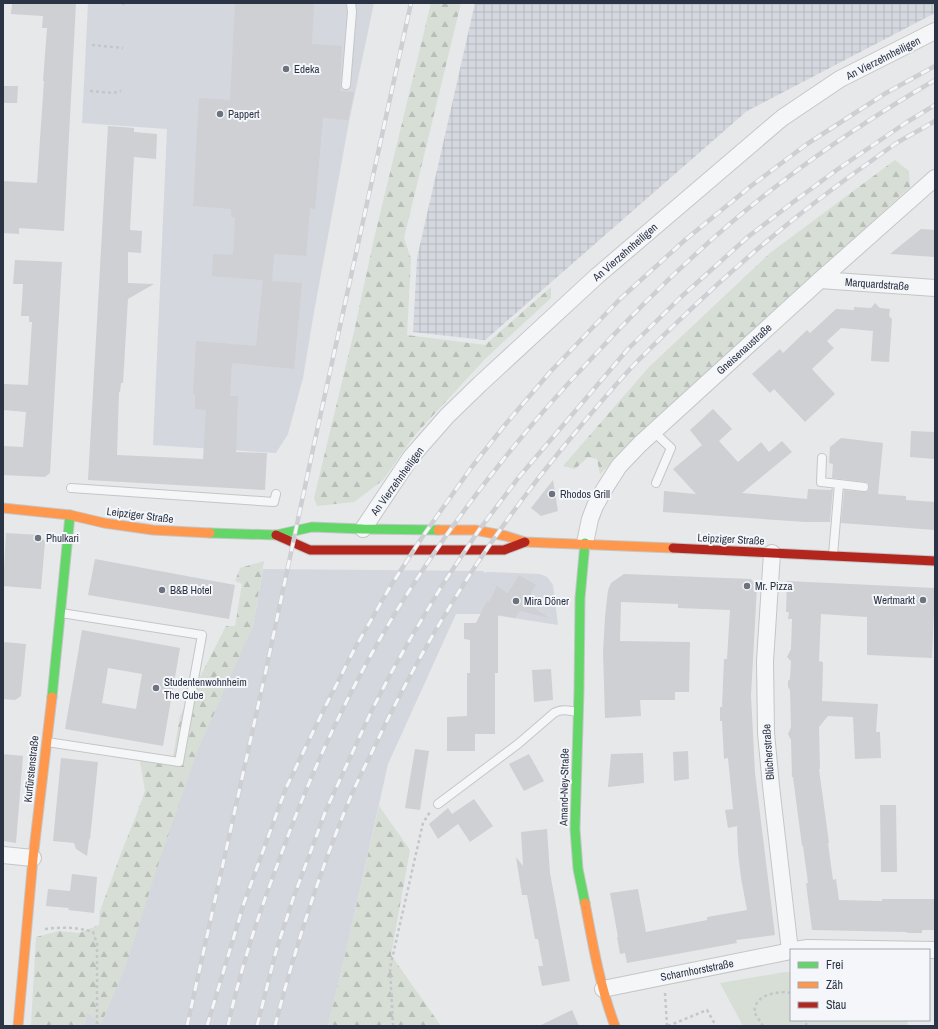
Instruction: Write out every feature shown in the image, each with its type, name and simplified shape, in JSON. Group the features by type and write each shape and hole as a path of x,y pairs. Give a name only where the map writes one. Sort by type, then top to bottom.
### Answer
{"main road":[{"name":"Leipziger Straße","path":"3,508 34,510 70,515 104,523 153,530 276,535 312,527 475,530 506,536 525,542 585,543 935,561"},
{"name":"Kurfürstenstraße","path":"18,1026 33,858 47,742 70,515"},
{"name":"Leipziger Straße","path":"276,535 310,550 504,550 525,542"},
{"name":"Amand-Ney-Straße","path":"585,543 580,598 575,829 578,868 593,943 603,989 615,1026"}],"street":[{"name":"An Vierzehnheiligen","path":"363,529 411,457 447,416 597,276 782,118 840,79 935,31"},
{"name":"Gneisenaustraße","path":"585,543 592,515 605,488 619,466 640,444 820,280 935,178"},
{"name":"Marquardstraße","path":"820,280 935,288"},
{"name":"Blücherstraße","path":"772,553 765,661 766,733 771,786 792,949"},
{"path":"3,855 33,858"},
{"name":"Scharnhorststraße","path":"800,949 872,949"},
{"name":"Scharnhorststraße","path":"603,989 790,950"}],"lane":[{"path":"346,85 352,12 351,3"},
{"path":"654,432 671,448 656,483"},
{"path":"822,458 821,482 864,487"},
{"path":"832,556 839,484"},
{"path":"71,488 274,502 276,494"},
{"path":"47,742 179,762 202,636 60,612"},
{"path":"438,804 518,744 558,710 578,712"}],"path":[{"path":"92,45 123,48"},
{"path":"90,91 112,93 121,91"},
{"path":"393,1026 390,968 423,823 430,812 438,804"},
{"path":"27,932 57,927 81,928 93,932 97,944 97,1026"},
{"path":"664,990 668,1026 707,1010 716,1026"},
{"path":"763,1026 754,1012 757,1002 766,996 775,993 790,993"}],"shaded area":[{"path":"88,3 374,3 349,122 303,378 288,434 276,453 153,445 167,129 82,123"},
{"path":"475,3 935,3 935,13 747,111 485,340 413,332 417,258"},
{"path":"263,569 483,571 485,573 540,574 547,577 553,585 558,625 487,614 456,614 388,764 328,1026 80,1026 97,944 253,626"}],"green space":[{"path":"431,3 461,3 404,238 411,259 407,335 485,345 551,287 551,298 486,358 414,436 383,480 354,502 317,506 314,498 354,332 373,243"},
{"path":"895,160 909,171 910,187 600,474 597,459 588,457 575,469 563,466 649,367 770,253"},
{"path":"264,561 253,626 197,752 160,859 125,968 101,1024 87,1013 85,1026 31,1026 36,937 59,931 79,933 99,925 100,911 145,791 140,761 173,756 180,716 226,626 235,626 242,584 235,581 240,568"},
{"path":"379,806 410,850 391,955 441,1026 328,1026"},
{"path":"790,972 790,1021 907,1021 908,1026 743,1026 720,983"}],"building":[{"path":"12,3 76,3 64,231 19,228 19,234 3,233 3,181 37,183 47,28 42,28 43,16 11,14"},
{"path":"235,3 314,3 312,44 342,46 340,91 354,92 348,120 323,118 315,209 310,208 306,256 274,254 272,281 302,283 294,369 232,363 230,396 238,396 236,452 267,453 265,490 88,480 108,126 134,128 134,132 157,134 156,159 134,157 130,230 142,231 141,253 128,252 128,283 154,284 128,299 123,383 121,383 119,392 117,455 203,459 206,410 195,409 195,394 193,394 196,341 256,346 263,280 212,276 213,254 233,255 235,218 231,217 231,209 193,206 199,98 230,100"},
{"path":"3,86 18,86 17,103 3,103"},
{"path":"921,229 935,230 935,257 890,254"},
{"path":"15,260 62,262 50,473 45,477 3,475 3,446 23,447 26,412 3,410 3,384 28,385 32,322 29,322 29,316 21,316 23,284 13,284"},
{"path":"875,303 880,308 890,309 889,316 892,319 889,362 871,361 873,331 841,328 827,341 834,348 812,369 835,394 805,422 774,389 770,393 752,374 780,349 783,353 807,330 810,333 836,309 854,310 854,307 871,308"},
{"path":"713,409 732,429 719,441 738,462 761,442 769,452 782,441 792,452 742,493 807,499 808,489 833,489 830,522 805,522 663,512 664,491 696,494 673,469 702,445 690,430"},
{"path":"911,431 935,432 935,459 910,457"},
{"path":"841,438 883,443 878,494 906,496 906,500 935,502 935,530 841,523 844,490 864,492 868,491 869,487 868,483 865,482 832,478 833,464 829,463 830,447"},
{"path":"553,480 558,511 541,516 531,508"},
{"path":"6,533 40,535 45,541 41,589 3,586"},
{"name":"B&B Hotel","path":"95,559 235,585 229,619 88,595"},
{"path":"624,574 751,579 757,586 751,695 755,773 775,935 736,940 737,943 627,963 625,953 620,954 610,893 638,889 646,932 707,920 707,917 747,910 738,853 737,826 728,828 725,810 733,809 728,758 724,759 722,721 720,721 724,659 727,659 730,610 678,608 678,604 621,602 620,641 690,642 689,692 675,692 675,700 640,700 641,716 605,718 603,652 608,590 611,583"},
{"path":"519,575 536,585 526,602 549,618 520,611 515,618 498,615 498,673 495,673 495,734 475,734 475,751 447,751 447,717 467,716 467,673 470,673 470,640 464,639 464,623 476,623 487,601 489,602 498,584 498,587 508,593"},
{"path":"787,581 935,588 932,658 867,655 867,617 821,614 819,661 823,662 822,701 878,704 876,732 880,732 881,758 855,759 853,717 828,716 819,727 819,769 833,880 836,879 839,900 882,901 882,899 934,899 934,930 922,930 922,933 907,933 812,930 806,883 808,883 792,777 791,740 788,734 791,727 790,690 788,687 788,681 790,679 791,661 787,657 791,649 792,619 788,619 789,612 786,612"},
{"name":"Studentenwohnheim The Cube","path":"82,630 180,648 163,746 65,729","holes":["108,668 142,674 136,709 102,703"]},
{"path":"3,642 26,644 21,696 15,700 3,699"},
{"path":"551,669 553,700 534,702 532,670"},
{"path":"415,749 429,751 420,810 405,808"},
{"path":"688,751 689,779 674,781 673,752"},
{"path":"643,753 644,783 608,787 611,754"},
{"path":"3,754 23,756 16,843 3,841"},
{"path":"529,754 544,781 524,791 509,764"},
{"path":"61,758 98,762 87,856 76,849 74,843 53,841"},
{"path":"474,799 493,826 470,842 458,824 438,839 429,824 448,808 452,814"},
{"path":"880,805 896,805 897,872 881,872"},
{"path":"547,829 550,873 570,981 542,986 538,966 543,966 538,939 535,939 527,895 522,895 516,857 523,866 521,832"},
{"path":"72,874 97,877 94,913 68,910 69,908 46,906 48,889 70,891"},
{"path":"572,1010 579,1026 539,1026"}],"railway":[{"path":"187,1026 411,3"},
{"path":"207,1026 244,903 286,788 355,648 390,587 423,536 471,468 504,426 551,371 620,299 685,240 751,186 807,144 886,93 935,66"},
{"path":"228,1026 244,964 263,903 302,800 328,739 358,679 391,620 459,517 509,452 563,389 636,312 683,266 732,222 783,181 838,141 935,80"},
{"path":"257,1026 276,951 293,899 326,810 371,712 391,673 443,584 479,530 519,477 628,349 681,297 749,236 796,200 838,169 907,122 935,105"},
{"path":"275,1026 309,910 329,852 356,786 423,652 462,586 505,523 560,451 613,388 645,353 708,293 768,240 831,190 895,144 935,121"}],"traffic: fast":[{"path":"52,697 70,515"},
{"path":"210,533 276,535 312,527 438,530"},
{"path":"585,543 580,598 575,829 578,869 585,903"}],"traffic: slow":[{"path":"3,508 70,515 104,523 153,530 210,533"},
{"path":"438,530 475,530 506,536 525,542 673,548"},
{"path":"18,1026 33,858 52,697"},
{"path":"585,903 601,981 615,1026"}],"traffic: jam":[{"path":"276,535 310,550 504,550 525,542"},
{"path":"673,548 935,561"}],"place":[{"name":"Edeka","path":"286,69"},
{"name":"Pappert","path":"220,114"},
{"name":"Rhodos Grill","path":"552,494"},
{"name":"Phulkari","path":"38,538"},
{"name":"Mr. Pizza","path":"747,586"},
{"name":"B&B Hotel","path":"162,590"},
{"name":"Wertmarkt","path":"923,600"},
{"name":"Mira Döner","path":"516,601"},
{"name":"Studentenwohnheim The Cube","path":"156,688"}]}
